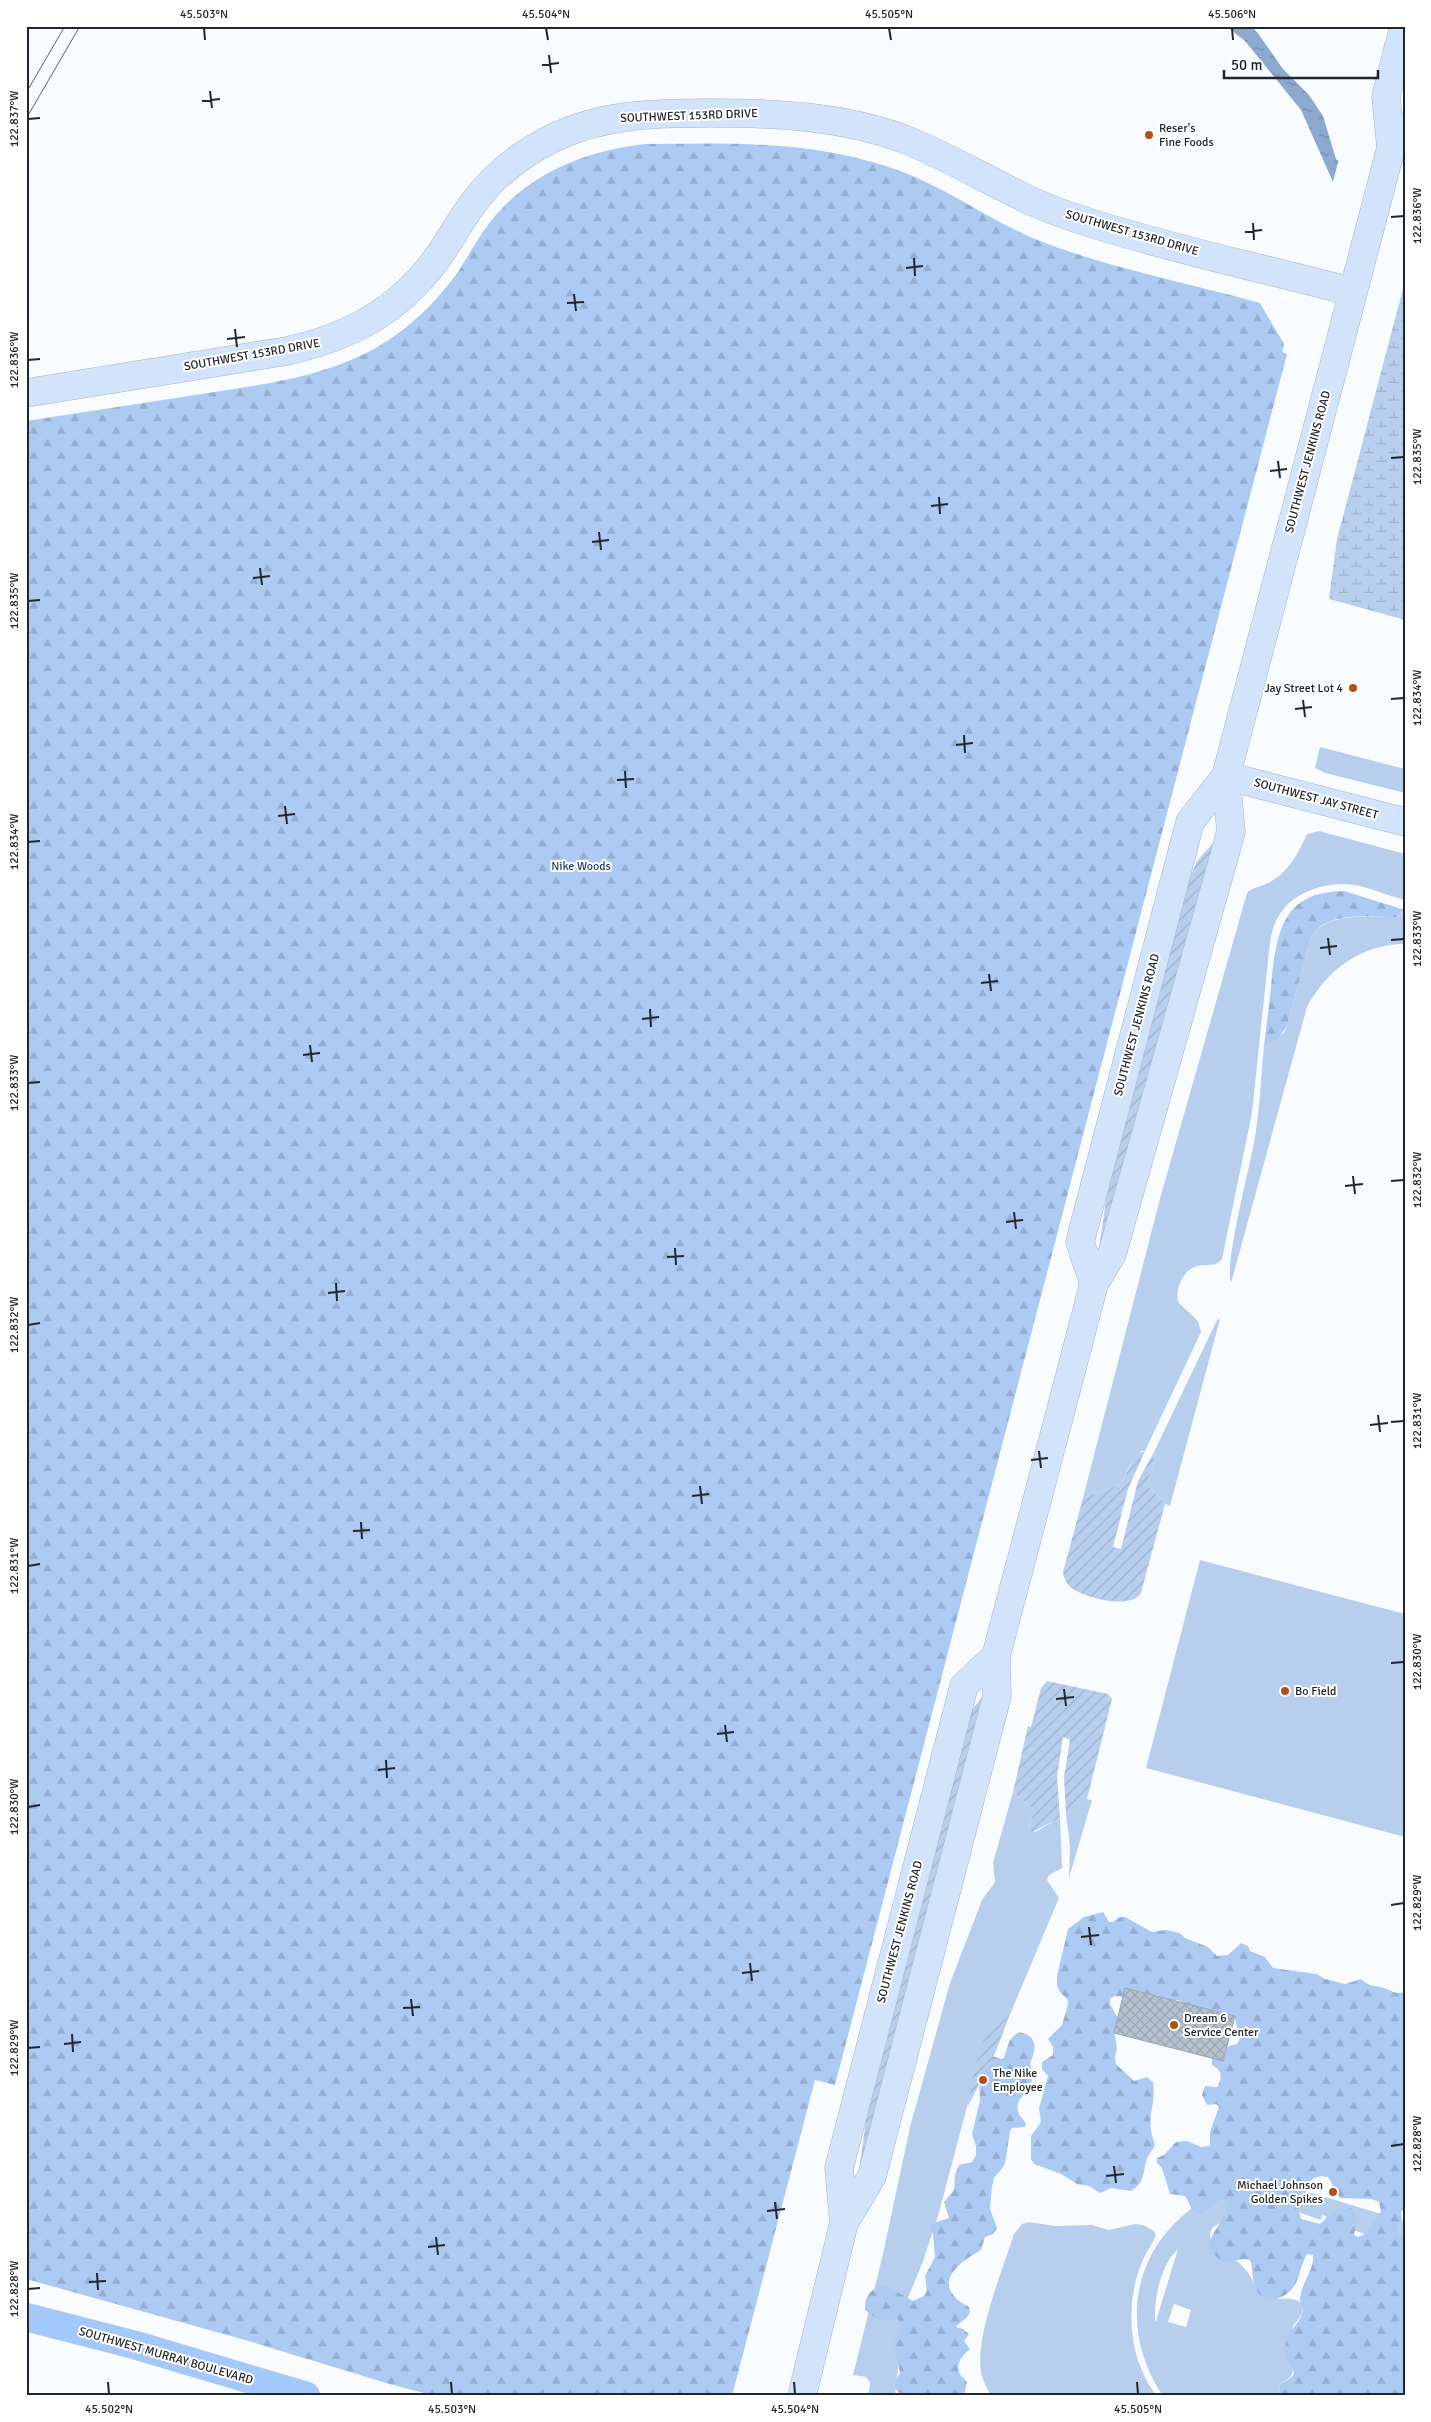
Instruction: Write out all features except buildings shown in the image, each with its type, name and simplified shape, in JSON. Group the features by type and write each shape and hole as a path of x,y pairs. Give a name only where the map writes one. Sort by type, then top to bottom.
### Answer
{"main road":[{"name":"SOUTHWEST JENKINS ROAD","path":"802,2396 844,2223 839,2168 964,1686 996,1656 1094,1284 1112,1254 1231,832 1226,776 1366,242 1398,137 1386,96 1404,26"},
{"name":"SOUTHWEST 153RD DRIVE","path":"26,393 286,351 327,341 345,334 372,319 409,290 430,268 476,199 510,165 547,142 586,125 631,116 764,113 832,120 869,128 940,154 1029,200 1094,224 1353,292"},
{"name":"SOUTHWEST JENKINS ROAD","path":"1094,1284 1080,1242 1190,822 1226,776"},
{"name":"SOUTHWEST JAY STREET","path":"1226,776 1405,822"},
{"name":"SOUTHWEST MURRAY BOULEVARD","path":"26,2317 135,2345 306,2396"}],"green space":[{"name":"Nike Woods","path":"711,143 807,149 839,154 903,172 939,188 1009,227 1045,243 1098,261 1260,303 1284,344 1282,352 1287,354 835,2085 815,2080 732,2396 435,2396 245,2340 26,2279 26,421 270,383 315,373 358,357 401,331 432,303 458,272 491,221 506,204 523,190 541,177 580,159 601,152 645,144"},
{"path":"1405,281 1405,620 1329,599 1337,539"},
{"path":"1320,747 1405,769 1405,793 1325,773 1315,768"},
{"path":"1319,831 1405,854 1405,900 1360,886 1338,884 1315,888 1295,898 1277,918 1272,932 1269,951 1252,1113 1222,1259 1217,1263 1191,1269 1184,1276 1179,1286 1178,1302 1198,1321 1201,1332 1145,1451 1141,1451 1130,1465 1121,1484 1083,1498 1161,1195 1247,893 1251,889 1268,883 1281,874 1296,856 1307,834"},
{"path":"1214,842 1099,1249 1107,1193 1188,882 1197,861"},
{"path":"1344,891 1405,910 1398,917 1350,917 1327,922 1318,928 1311,937 1287,1026 1278,1039 1264,1045 1274,958 1277,942 1288,916 1297,905 1309,898 1324,893"},
{"path":"1405,911 1405,944 1389,945 1374,949 1360,954 1347,962 1325,982 1307,1007 1231,1283 1231,1256 1234,1235 1257,1126 1264,1045 1284,1033 1311,937 1327,923 1338,919 1363,916 1398,917"},
{"path":"1220,1319 1170,1506 1165,1504 1148,1486 1155,1456 1154,1452 1217,1320"},
{"path":"1145,1451 1128,1489 1113,1547 1121,1549 1138,1481 1154,1452 1155,1456 1148,1486 1165,1504 1141,1593 1136,1598 1119,1602 1088,1596 1067,1584 1063,1572 1083,1498 1121,1484 1136,1454"},
{"name":"Bo Field","path":"1200,1560 1405,1614 1405,1837 1146,1768"},
{"path":"1047,1681 1108,1694 1112,1699 1087,1799 1076,1811 1066,1814 1064,1777 1070,1740 1063,1737 1057,1777 1060,1818 1032,1832 1029,1828 1034,1810 1013,1792 1028,1726 1031,1727 1041,1688"},
{"path":"983,1695 859,2171 867,2113 971,1712"},
{"path":"1013,1792 1034,1810 1029,1828 1035,1832 1060,1818 1062,1868 1049,1875 1047,1880 1059,1898 1009,2017 992,2026 984,2043 938,2216 922,2264 905,2305 895,2396 865,2396 869,2392 870,2382 866,2377 853,2375 883,2254 910,2127 950,1983 982,1900 995,1882 993,1863"},
{"path":"1087,1799 1092,1800 1069,1878 1070,1846 1066,1814 1076,1811"},
{"path":"1103,1912 1109,1922 1125,1917 1152,1932 1166,1930 1180,1933 1185,1938 1208,1947 1217,1956 1228,1955 1241,1943 1248,1946 1250,1951 1265,1957 1273,1968 1317,1974 1325,1979 1345,1984 1361,1979 1370,1985 1395,1992 1405,1992 1405,2208 1401,2212 1402,2221 1397,2226 1397,2231 1405,2237 1405,2396 1278,2396 1280,2384 1288,2380 1294,2373 1286,2358 1286,2345 1289,2334 1303,2312 1300,2302 1302,2288 1312,2266 1313,2255 1307,2254 1297,2282 1290,2291 1276,2299 1265,2299 1255,2287 1250,2260 1221,2262 1208,2247 1212,2236 1223,2218 1226,2205 1225,2199 1220,2199 1202,2214 1193,2210 1185,2196 1170,2194 1162,2168 1157,2163 1157,2158 1164,2155 1176,2142 1187,2141 1201,2147 1210,2146 1210,2132 1219,2107 1216,2104 1207,2105 1202,2095 1205,2086 1217,2087 1220,2080 1220,2072 1212,2065 1212,2058 1223,2061 1227,2047 1237,2044 1240,2038 1234,2016 1200,2010 1178,2000 1165,2001 1157,1995 1132,1998 1115,1996 1110,1999 1110,2004 1120,2022 1115,2035 1117,2049 1116,2064 1134,2081 1147,2077 1153,2082 1151,2126 1155,2144 1147,2159 1141,2181 1131,2191 1111,2188 1100,2193 1089,2186 1077,2184 1061,2174 1034,2164 1031,2159 1031,2136 1041,2122 1039,2108 1048,2076 1042,2069 1042,2062 1053,2055 1053,2047 1048,2039 1062,2025 1068,2004 1067,1999 1057,1986 1057,1976 1068,1929 1084,1917","holes":["1322,2176 1328,2177 1340,2198 1372,2199 1379,2202 1381,2212 1363,2235 1358,2237 1354,2235 1356,2214 1351,2208 1337,2209 1320,2224 1301,2219 1296,2202 1304,2189 1313,2179"]},
{"path":"1009,2017 996,2051 968,2106 977,2064 987,2031 995,2021"},
{"path":"1019,2032 1026,2034 1033,2040 1034,2049 1030,2064 1032,2075 1029,2088 1019,2100 1018,2105 1019,2113 1026,2124 1025,2127 1012,2128 1010,2131 1004,2166 994,2178 992,2186 990,2209 997,2228 993,2234 985,2237 981,2250 968,2258 955,2270 949,2283 950,2290 956,2298 969,2307 970,2311 968,2316 956,2327 963,2329 969,2334 964,2341 970,2349 958,2365 960,2373 967,2382 964,2396 902,2396 895,2388 895,2382 900,2373 894,2343 899,2329 899,2320 877,2319 865,2310 867,2296 876,2288 885,2285 913,2301 924,2296 927,2291 925,2276 935,2257 930,2224 949,2218 944,2202 954,2190 955,2175 959,2165 972,2162 976,2155 976,2146 972,2134 980,2100 979,2080 992,2056 1004,2058 1010,2040"},
{"path":"1279,2186 1305,2191 1405,2221 1405,2247 1325,2221 1326,2216 1322,2215 1321,2220 1291,2210 1237,2217 1217,2225 1210,2233 1212,2244 1244,2267 1256,2288 1272,2298 1294,2300 1303,2305 1302,2314 1293,2326 1286,2357 1291,2366 1292,2373 1289,2378 1280,2384 1278,2396 1163,2396 1151,2375 1142,2353 1138,2331 1137,2308 1140,2285 1147,2264 1159,2243 1174,2224 1200,2202 1219,2195","holes":["1178,2249 1156,2321 1155,2321 1157,2292 1163,2272","1174,2304 1191,2310 1186,2327 1168,2322"]},
{"path":"1029,2222 1055,2226 1092,2225 1109,2230 1135,2224 1143,2225 1154,2231 1156,2236 1145,2255 1135,2283 1131,2317 1135,2351 1140,2367 1157,2396 991,2396 981,2371 982,2340 991,2302 1014,2234 1022,2224"}],"water":[{"path":"1226,26 1250,26 1257,32 1283,69 1309,95 1323,116 1336,159 1362,183 1333,182 1301,110 1245,41"}],"pier":[{"path":"1339,159 1363,181 1405,209 1405,237 1348,201 1332,185"}],"tram line":[{"path":"26,93 65,26"},
{"path":"26,119 80,26"}],"place":[{"name":"Reser's Fine Foods","path":"1149,135"},
{"name":"Jay Street Lot 4","path":"1353,688"},
{"name":"Bo Field","path":"1285,1691"},
{"name":"Dream 6 Service Center","path":"1174,2025"},
{"name":"The Nike Employee","path":"983,2080"},
{"name":"Michael Johnson Golden Spikes","path":"1333,2192"}]}
